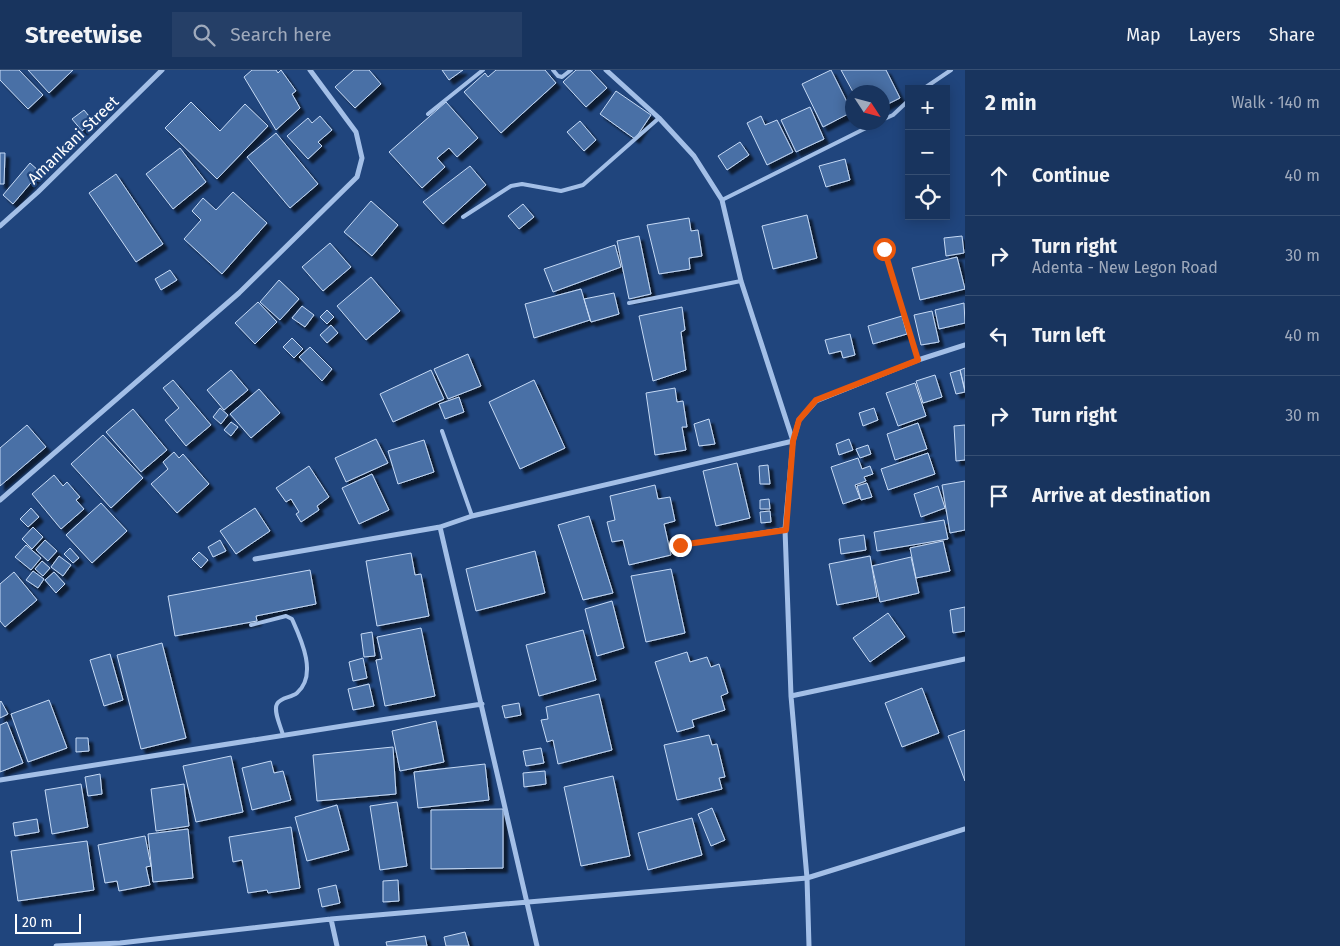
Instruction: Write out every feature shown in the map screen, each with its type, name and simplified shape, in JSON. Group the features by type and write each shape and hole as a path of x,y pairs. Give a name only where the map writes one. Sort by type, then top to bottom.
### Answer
{"street":[{"name":"Amankani Street","path":"0,226 38,192 162,70"},
{"path":"0,500 239,293 357,177 362,158 356,132 310,70"},
{"path":"606,70 659,118 694,156 722,200 741,281 793,441"},
{"path":"809,946 807,878 791,696 786,530 793,441 799,420 816,400 918,360 965,345"},
{"path":"255,559 440,527 472,516 793,441"},
{"path":"440,527 537,946"},
{"path":"791,696 965,659"},
{"path":"0,780 482,704"},
{"path":"56,946 120,944 331,919 528,904 807,878 965,829"},
{"path":"331,919 337,946"}],"lane":[{"path":"428,114 483,70"},
{"path":"553,70 558,76 562,77 570,70"},
{"path":"928,85 951,70"},
{"path":"890,116 905,104"},
{"path":"463,217 511,186 522,184 561,191 583,185 659,118"},
{"path":"722,200 862,130"},
{"path":"884,249 918,360"},
{"path":"629,302 741,281"},
{"path":"442,431 472,516"},
{"path":"680,545 786,530"},
{"path":"251,624 286,616 292,619 308,661 301,689 296,695 280,700 275,709 283,735"}],"building":[{"path":"0,70 19,70 43,95 28,109 0,80"},
{"path":"28,70 73,70 49,93"},
{"path":"252,70 276,70 278,73 281,70 296,91 292,94 300,108 276,130 244,77"},
{"path":"354,70 369,70 381,84 355,108 335,87"},
{"path":"442,70 463,70 449,80"},
{"path":"496,70 545,70 556,83 501,133 464,92 485,73 488,77"},
{"path":"576,70 590,70 607,88 586,107 563,82"},
{"path":"831,70 845,98 845,116 823,127 802,84"},
{"path":"841,70 886,70 900,98 890,103 890,85 849,85"},
{"path":"616,91 651,115 635,139 600,114"},
{"path":"191,102 220,131 245,104 268,126 217,179 165,128"},
{"path":"446,102 478,138 457,157 449,148 437,158 445,167 422,188 389,152"},
{"path":"810,107 824,139 796,152 781,120"},
{"path":"84,110 93,121 82,131 72,119"},
{"path":"320,116 332,130 318,142 322,146 308,159 287,136 308,118 312,123"},
{"path":"761,116 765,125 777,120 793,152 767,165 747,123"},
{"path":"580,121 596,140 584,151 567,132"},
{"path":"276,133 318,184 290,208 247,157"},
{"path":"740,142 749,155 727,170 718,156"},
{"path":"180,148 206,182 173,209 146,174"},
{"path":"0,153 5,153 4,184 0,184"},
{"path":"845,159 850,180 826,187 819,166"},
{"path":"30,163 40,172 13,204 3,195"},
{"path":"470,166 486,185 443,224 423,202"},
{"path":"116,174 163,244 136,262 89,193"},
{"path":"233,192 267,223 222,274 184,239 201,220 192,211 203,198 216,210"},
{"path":"371,201 398,225 372,256 344,232"},
{"path":"523,204 534,217 519,229 508,216"},
{"path":"807,215 817,258 773,269 762,226"},
{"path":"689,218 691,231 698,230 702,256 689,258 690,269 659,274 647,225"},
{"path":"639,236 651,294 629,299 617,241"},
{"path":"962,236 964,253 946,256 944,238"},
{"path":"330,243 351,267 323,291 302,267"},
{"path":"615,245 621,267 553,292 544,269"},
{"path":"957,257 965,289 920,300 912,268"},
{"path":"170,270 177,280 161,290 155,279"},
{"path":"371,277 400,311 366,340 337,306"},
{"path":"279,280 299,299 280,320 260,302"},
{"path":"581,289 590,320 534,338 525,304"},
{"path":"614,293 619,314 591,322 584,299"},
{"path":"258,302 277,322 255,344 235,323"},
{"path":"964,303 965,323 939,329 935,310"},
{"path":"302,306 314,315 305,327 292,318"},
{"path":"682,307 685,330 681,332 686,370 653,381 639,316"},
{"path":"327,310 334,317 327,324 320,317"},
{"path":"932,311 939,342 921,345 914,315"},
{"path":"902,316 907,334 873,344 868,326"},
{"path":"331,325 338,333 327,343 320,335"},
{"path":"850,334 855,355 843,358 841,351 829,354 825,340"},
{"path":"292,338 303,349 294,358 283,347"},
{"path":"310,347 332,369 322,381 299,357"},
{"path":"468,354 481,386 448,399 434,369"},
{"path":"965,368 965,390 960,370"},
{"path":"231,370 248,390 224,410 207,390"},
{"path":"431,370 444,399 393,422 380,394"},
{"path":"960,370 965,392 956,394 950,373"},
{"path":"935,375 942,397 923,403 916,381"},
{"path":"173,380 211,425 186,446 165,420 179,408 163,388"},
{"path":"534,380 565,448 520,469 489,402"},
{"path":"915,383 926,416 898,426 886,393"},
{"path":"675,388 677,402 683,401 687,427 682,427 686,450 655,455 646,393"},
{"path":"259,389 280,413 251,438 230,414"},
{"path":"459,397 464,412 445,419 439,404"},
{"path":"220,408 228,415 221,424 213,417"},
{"path":"874,408 878,420 863,426 859,413"},
{"path":"133,409 167,450 141,472 106,432"},
{"path":"709,419 715,444 699,446 694,424"},
{"path":"231,422 238,427 231,436 224,430"},
{"path":"918,423 927,449 895,460 887,434"},
{"path":"27,425 46,447 0,486 0,448"},
{"path":"965,425 965,460 956,461 954,426"},
{"path":"103,435 143,478 111,508 71,464"},
{"path":"376,439 388,463 346,482 335,458"},
{"path":"849,439 853,450 839,455 836,444"},
{"path":"424,440 434,472 398,484 388,451"},
{"path":"868,445 871,454 860,458 856,449"},
{"path":"174,452 179,458 183,454 209,484 177,513 151,484 168,469 163,462"},
{"path":"928,453 935,474 888,490 881,469"},
{"path":"858,458 862,469 870,466 873,474 864,477 866,481 855,485 860,498 843,504 831,467"},
{"path":"737,463 750,518 716,526 703,471"},
{"path":"768,465 770,484 760,484 759,466"},
{"path":"309,466 329,497 317,506 319,510 301,522 296,514 299,512 291,499 286,502 276,488"},
{"path":"372,474 389,510 359,524 342,488"},
{"path":"54,475 63,486 67,482 80,497 76,500 84,509 61,529 32,494"},
{"path":"965,481 965,530 950,533 942,485"},
{"path":"867,483 872,497 861,500 857,486"},
{"path":"655,485 658,499 670,497 675,521 664,524 671,555 629,565 623,540 612,542 607,522 615,520 610,496"},
{"path":"938,486 945,508 921,517 914,494"},
{"path":"769,499 770,509 760,509 760,500"},
{"path":"101,503 127,531 92,563 66,535"},
{"path":"31,508 39,517 28,527 20,519"},
{"path":"255,508 270,531 236,554 220,531"},
{"path":"770,511 771,522 761,523 760,512"},
{"path":"589,516 613,593 583,600 558,525"},
{"path":"944,520 948,539 877,551 874,532"},
{"path":"33,527 43,537 32,549 22,539"},
{"path":"864,535 866,550 841,554 839,539"},
{"path":"45,540 57,551 48,561 36,550"},
{"path":"220,540 226,551 213,557 208,547"},
{"path":"943,541 950,571 916,578 910,548"},
{"path":"26,545 41,558 31,570 15,557"},
{"path":"70,548 79,558 73,563 64,554"},
{"path":"535,551 545,593 476,611 466,569"},
{"path":"199,552 208,560 201,568 192,559"},
{"path":"411,553 415,575 421,574 429,616 377,626 366,561"},
{"path":"59,556 71,565 63,576 51,567"},
{"path":"870,556 877,597 837,605 829,564"},
{"path":"911,557 919,593 880,602 872,566"},
{"path":"42,561 50,568 43,576 35,569"},
{"path":"671,569 685,633 646,642 631,576"},
{"path":"310,570 316,604 256,616 257,621 175,636 168,596"},
{"path":"33,571 44,579 38,588 26,580"},
{"path":"14,572 37,600 5,627 0,621 0,584"},
{"path":"54,572 65,584 56,593 45,580"},
{"path":"612,601 624,648 597,656 585,609"},
{"path":"965,607 965,631 953,633 950,610"},
{"path":"888,613 905,637 870,662 853,638"},
{"path":"421,628 435,696 385,706 376,660 382,659 377,637"},
{"path":"583,630 596,680 539,696 526,645"},
{"path":"372,632 375,656 364,657 361,634"},
{"path":"162,643 186,738 141,749 117,655"},
{"path":"687,652 690,662 707,657 711,667 719,664 728,693 721,696 725,710 692,720 694,727 677,732 655,662"},
{"path":"110,654 123,700 104,706 90,660"},
{"path":"363,658 367,678 353,681 349,662"},
{"path":"369,684 374,706 353,710 348,689"},
{"path":"922,688 939,733 902,747 885,703"},
{"path":"599,694 612,750 558,764 553,740 547,742 541,720 548,719 546,707"},
{"path":"49,700 67,748 28,762 11,714"},
{"path":"0,702 8,714 0,718"},
{"path":"519,703 521,715 505,718 502,706"},
{"path":"436,721 444,762 400,771 392,731"},
{"path":"7,722 23,763 0,772 0,725"},
{"path":"965,730 965,781 948,736"},
{"path":"709,735 712,745 717,744 725,777 719,778 722,789 677,800 664,745"},
{"path":"76,738 88,738 89,751 76,752"},
{"path":"393,747 396,794 317,801 313,755"},
{"path":"541,748 544,763 526,766 523,751"},
{"path":"231,756 243,812 196,822 183,766"},
{"path":"271,761 274,773 283,771 291,800 252,810 242,768"},
{"path":"485,764 489,800 418,808 414,772"},
{"path":"545,771 546,784 524,787 523,773"},
{"path":"100,774 102,794 88,796 85,777"},
{"path":"613,776 630,856 581,866 564,787"},
{"path":"81,784 88,827 52,834 45,790"},
{"path":"184,784 189,826 156,831 151,789"},
{"path":"397,802 407,866 380,870 370,806"},
{"path":"337,805 349,850 307,861 295,817"},
{"path":"712,808 725,840 711,846 698,814"},
{"path":"503,809 503,868 431,869 431,810"},
{"path":"692,818 702,855 648,870 638,833"},
{"path":"37,819 39,832 15,836 13,823"},
{"path":"291,827 300,888 268,893 267,890 248,893 242,860 233,862 229,837"},
{"path":"188,829 193,878 153,882 148,834"},
{"path":"145,836 151,866 146,867 150,885 119,891 117,881 105,883 98,845"},
{"path":"87,841 94,890 18,901 11,851"},
{"path":"398,880 399,901 383,902 383,881"},
{"path":"336,885 340,903 322,907 318,889"},
{"path":"465,932 469,946 446,946 444,937"},
{"path":"425,936 427,946 387,946 386,942"}],"route":[{"path":"680,545 786,530 793,441 799,420 816,400 918,360 884,249"}]}
